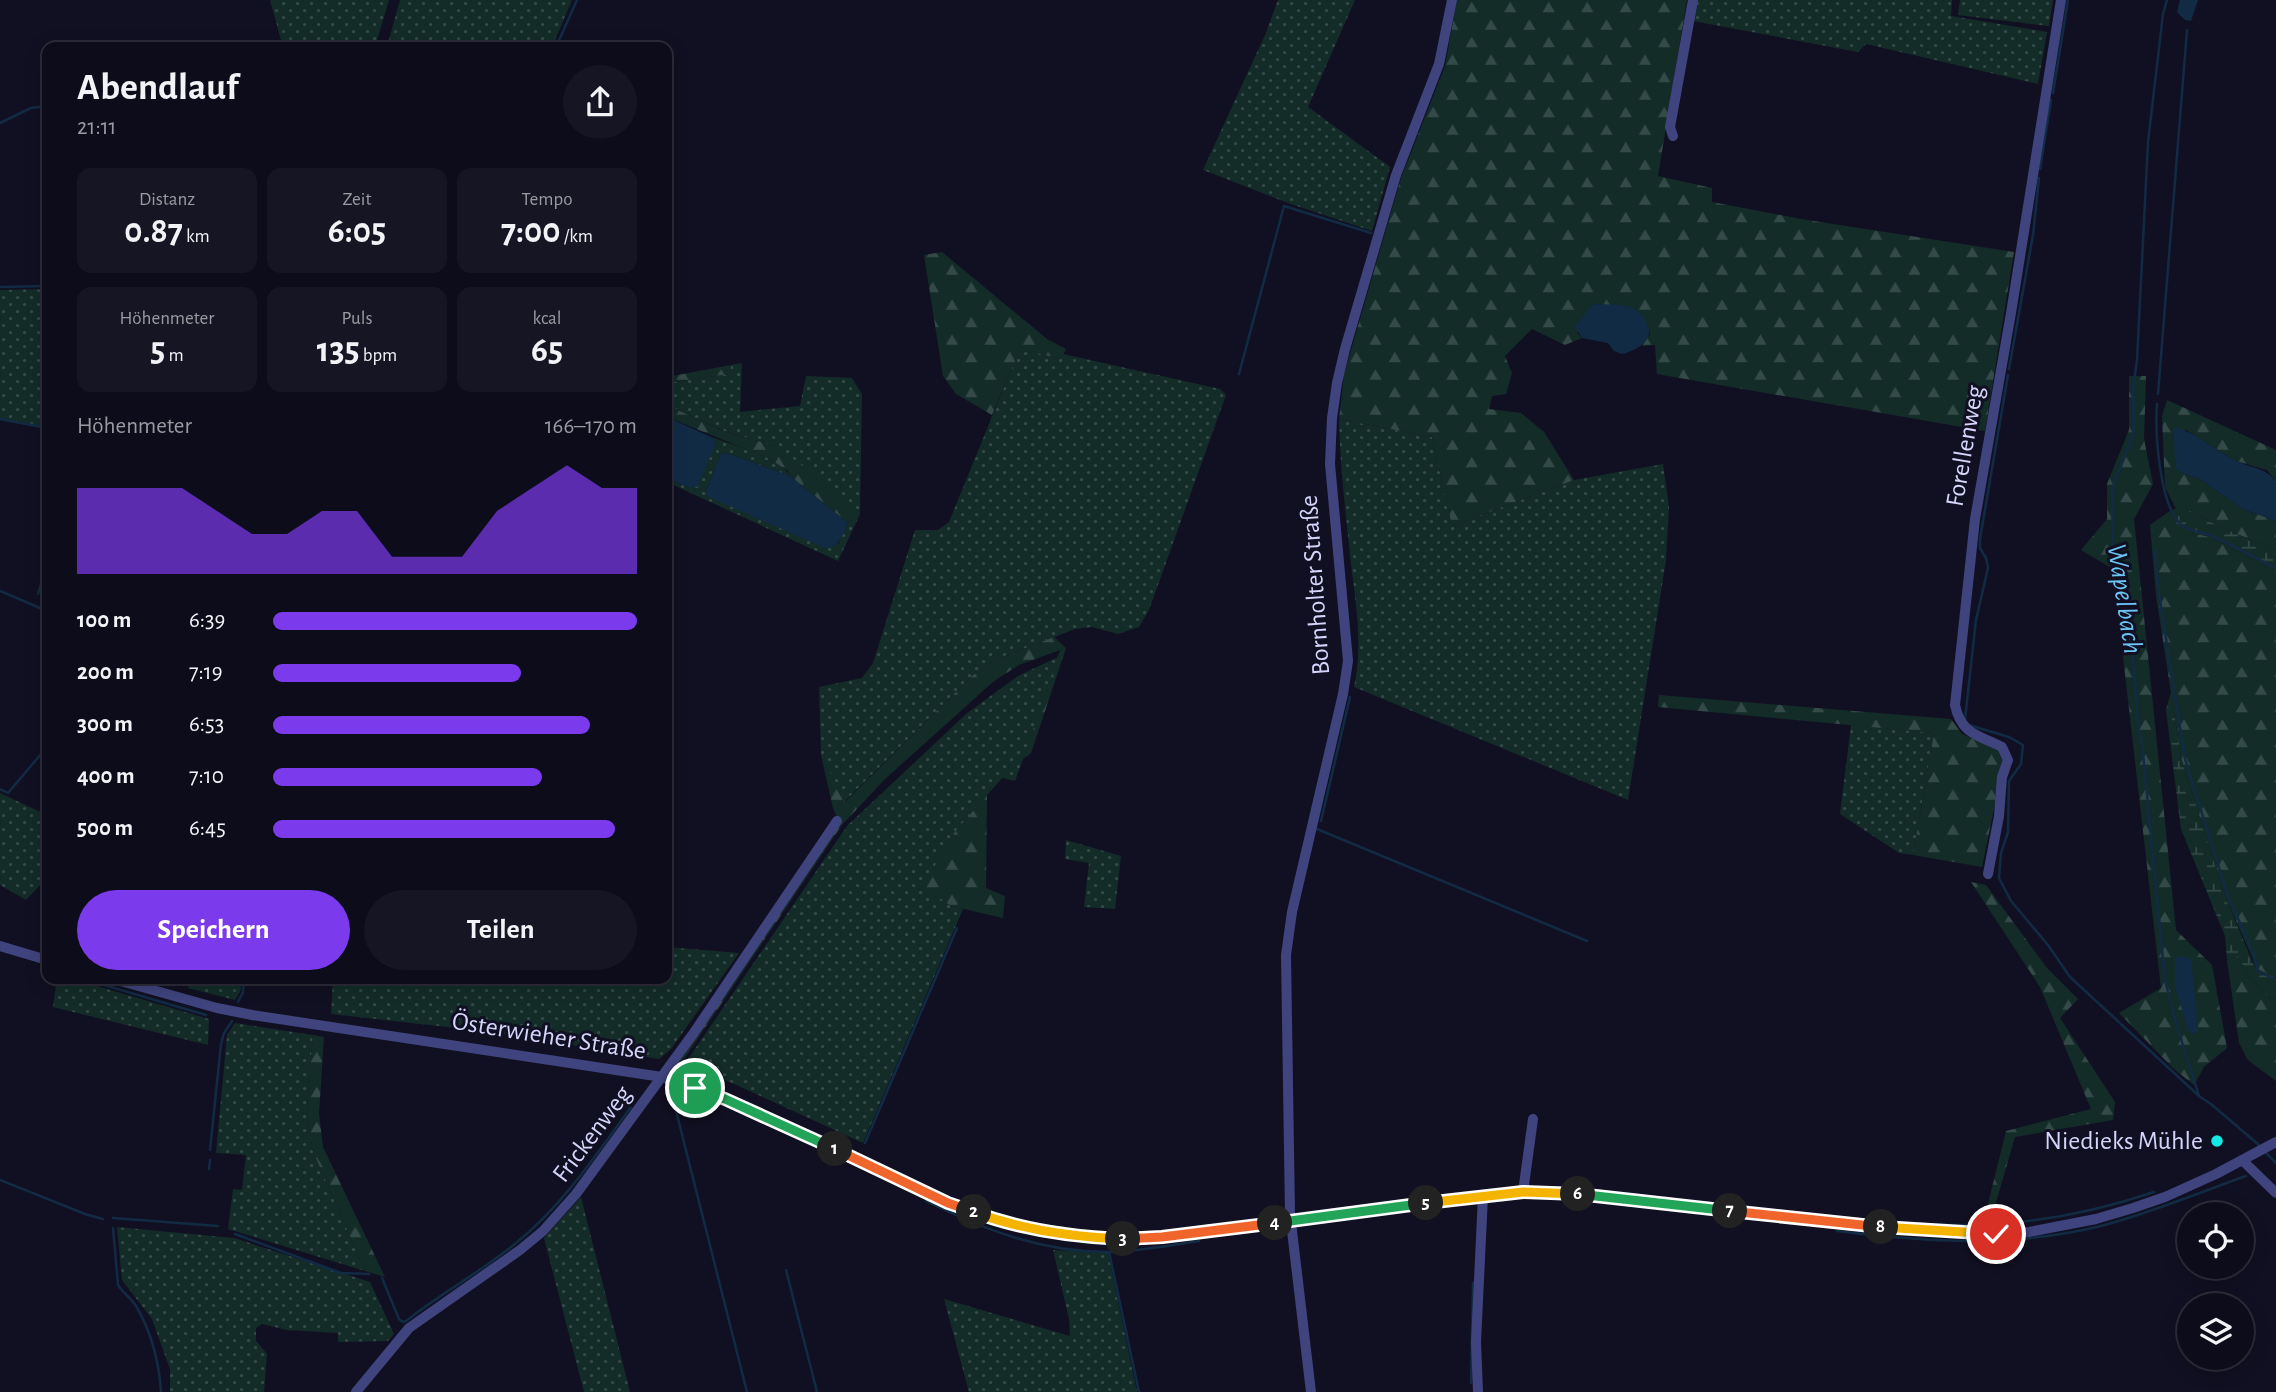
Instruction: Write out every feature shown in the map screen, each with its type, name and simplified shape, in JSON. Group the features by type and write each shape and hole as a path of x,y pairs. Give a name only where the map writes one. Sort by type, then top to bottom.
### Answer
{"street":[{"name":"Bornholter Straße","path":"1311,1392 1290,1221 1286,954 1292,912 1343,694 1348,660 1330,464 1332,418 1349,336 1396,175 1439,64 1452,0"},
{"path":"1673,136 1670,127 1693,0"},
{"name":"Forellenweg","path":"1988,874 2008,760 2003,747 1966,730 1958,719 1955,705 1975,519 2061,0"},
{"name":"Frickenweg","path":"356,1392 409,1328 520,1250 543,1231 576,1194 662,1077 837,821"},
{"path":"0,946 42,959"},
{"name":"Österwieher Straße","path":"131,984 252,1015 662,1077 725,1099 948,1203 1025,1228 1077,1236 1124,1239 1162,1237 1523,1192 1570,1193 1886,1228 1996,1234 2096,1219 2133,1208 2165,1197 2272,1143"},
{"path":"1523,1192 1533,1119"},
{"path":"2246,1157 2276,1193"},
{"path":"1478,1392 1476,1342 1483,1196"}],"green space":[{"path":"270,0 389,0 376,42 282,42"},
{"path":"400,0 572,0 554,42 388,42"},
{"path":"1278,0 1355,0 1308,107 1390,167 1372,231 1288,203 1203,170 1265,35"},
{"path":"1457,0 1687,0 1658,176 1712,188 1712,202 1801,219 2014,252 1985,431 1657,374 1655,345 1642,346 1650,334 1648,325 1607,305 1594,304 1577,333 1582,338 1565,345 1532,329 1505,356 1512,373 1506,394 1492,396 1489,409 1521,413 1544,432 1574,480 1452,526 1432,437 1339,419 1344,375 1351,350 1401,178 1445,66"},
{"path":"1696,0 1952,0 1951,16 2047,32 2038,84 1866,44 1858,52 1693,21"},
{"path":"1960,0 2053,0 2049,26 1958,15"},
{"path":"942,252 1047,339 1066,349 1061,359 1020,349 992,415 956,394 943,376 924,255"},
{"path":"42,289 42,426 0,418 0,290"},
{"path":"1020,348 1060,359 1063,354 1220,389 1226,395 1149,610 1139,627 1118,634 1092,627 1075,629 997,659 972,676 844,802 821,755 819,687 862,678 873,663 915,530 938,530 949,522"},
{"path":"742,363 740,412 800,406 806,376 852,378 862,394 860,514 775,446 724,431 672,407 672,382 730,374 731,365"},
{"path":"731,365 730,374 672,382 672,376"},
{"path":"2129,376 2146,376 2144,439 2153,484 2134,519 2176,930 2212,965 2227,1048 2204,1067 2194,1085 2174,1069 2119,1013 2161,988 2113,569 2081,550 2107,519 2107,484 2129,430"},
{"path":"2167,400 2276,450 2276,481 2267,470 2236,461 2186,430 2173,430 2177,469 2200,479 2243,509 2276,521 2276,550 2220,527 2181,506 2176,509 2165,487 2162,416"},
{"path":"672,407 723,431 775,446 813,473 860,514 848,523 790,476 788,471 770,459 672,419"},
{"path":"1339,419 1432,437 1452,526 1574,480 1663,464 1669,507 1666,560 1628,800 1354,687 1358,625"},
{"path":"711,437 766,457 785,469 790,476 727,453 721,454 706,491 838,544 848,523 860,514 838,561 672,484 672,480 688,487 716,444"},
{"path":"2181,506 2220,527 2276,550 2276,572 2210,537 2183,530 2170,511"},
{"path":"2170,511 2176,523 2193,533 2210,537 2276,572 2276,978 2255,968 2224,894 2181,758 2156,595 2150,525"},
{"path":"1054,637 1066,648 1031,753 1023,759 1060,650 1019,665 994,681 884,780 842,825 680,1065 674,1064 839,822 833,808 821,755 845,802 972,676 997,659"},
{"path":"1060,656 1015,781 1002,778 954,833 924,886 951,906 963,909 863,1143 732,1083 684,1065 847,826 966,714 1018,676"},
{"path":"2171,692 2181,758 2224,894 2255,968 2276,978 2276,999 2258,987 2238,956 2227,960 2225,936 2181,829 2166,710"},
{"path":"1659,695 1951,719 1962,734 2000,751 2004,760 1982,867 1913,855 1934,733 1658,707"},
{"path":"1851,725 1934,733 1913,855 1899,853 1840,814"},
{"path":"0,793 42,813 42,883 26,900 0,885"},
{"path":"987,795 986,888 1005,896 1003,918 951,906 923,886 954,833"},
{"path":"1066,840 1121,856 1115,909 1084,907 1089,863 1065,859"},
{"path":"1971,882 1986,885 2047,968 2078,999 2060,1018 2115,1102 2113,1120 2015,1137 1992,1216 1985,1216 2006,1131 2091,1109 2040,987"},
{"path":"672,947 739,953 671,1049 659,1059 493,1032 331,1014 333,984 672,984"},
{"path":"2238,956 2258,987 2276,999 2276,1081 2248,1060 2239,1043 2227,960"},
{"path":"56,984 90,984 209,1019 208,1045 53,1007"},
{"path":"189,984 240,984 241,990 235,1000 188,988"},
{"path":"235,1023 313,1035 307,1110 312,1149 365,1271 228,1229 233,1189 242,1190 246,1155 216,1153 227,1035"},
{"path":"313,1035 324,1037 319,1114 323,1147 385,1277 365,1271 312,1149 307,1110"},
{"path":"581,1197 630,1392 584,1392 544,1238"},
{"path":"117,1227 234,1238 370,1282 394,1334 388,1341 338,1342 338,1333 287,1330 262,1324 256,1328 256,1341 267,1354 264,1392 170,1392 170,1369 152,1319 122,1280"},
{"path":"1053,1250 1108,1253 1137,1392 969,1392 944,1299 1070,1336 1069,1319"}],"water":[{"path":"2180,0 2198,0 2191,21 2185,20 2177,12"},
{"path":"1593,304 1624,305 1635,309 1648,327 1648,338 1634,350 1622,354 1614,351 1608,343 1582,338 1575,327"},
{"path":"672,419 711,437 716,444 697,487 688,487 672,480"},
{"path":"2176,427 2233,459 2271,476 2276,481 2276,521 2243,509 2200,479 2176,469 2173,430"},
{"path":"727,453 790,476 848,523 840,540 834,546 825,548 709,497 706,491 721,454"},
{"path":"2184,956 2191,959 2198,1024 2198,1031 2193,1034 2188,1030 2175,986 2175,958"}],"waterway":[{"path":"558,42 577,0"},
{"path":"2053,93 2068,0"},
{"name":"Wapelbach","path":"2167,0 2163,14 2148,142 2137,360 2133,390 2134,432 2112,489 2113,549 2125,589 2132,643 2138,727 2142,743 2165,980 2199,1096 2259,1145"},
{"path":"2158,394 2187,30"},
{"path":"2040,169 2051,100"},
{"path":"0,123 31,108 42,107"},
{"path":"2009,369 2033,235 2039,178"},
{"path":"1239,374 1284,206 1371,233"},
{"path":"0,287 42,286"},
{"path":"1965,719 1976,620 1988,568 1980,548 1980,539 2008,375"},
{"path":"2157,404 2160,468 2163,486 2174,516 2185,527 2212,536 2276,569"},
{"path":"0,419 42,427"},
{"path":"2155,550 2159,594 2185,759 2227,893 2258,971 2276,980"},
{"path":"38,594 42,580"},
{"path":"0,591 42,609"},
{"path":"1321,821 1350,697"},
{"path":"1969,725 2009,737 2023,745 2021,764 2009,781 2008,832 2001,853 1999,878 2011,901 2048,945 2070,977 2199,1096"},
{"path":"0,789 8,793 42,753"},
{"path":"1317,829 1587,941"},
{"path":"865,1143 957,928"},
{"path":"100,984 206,1015"},
{"path":"238,1002 244,984"},
{"path":"210,1150 221,1044 232,1021"},
{"path":"671,1091 747,1392"},
{"path":"382,1278 399,1319 406,1321 503,1254 533,1229 578,1179 631,1107"},
{"name":"Wapelbach","path":"2266,1153 2276,1163"},
{"path":"209,1169 210,1160"},
{"path":"1837,1231 1936,1240 2035,1238 2120,1221 2246,1176"},
{"path":"0,1180 103,1219"},
{"path":"1868,1219 1942,1225 2012,1223 2082,1212 2154,1192"},
{"path":"926,1201 1013,1237 1059,1248 1118,1252 1199,1241"},
{"path":"113,1218 218,1226"},
{"path":"113,1228 118,1285 136,1306 146,1326 159,1369 161,1392"},
{"path":"235,1234 341,1273 369,1274"},
{"path":"1109,1252 1139,1392"},
{"path":"786,1270 817,1392"},
{"path":"1471,1383 1473,1283"}],"place":[{"name":"Niedieks Mühle","path":"2217,1141"}],"route":[{"path":"695,1088 725,1099 948,1203 998,1221 1053,1233 1124,1239 1162,1237 1523,1192 1570,1193 1886,1228 1996,1234"}]}
